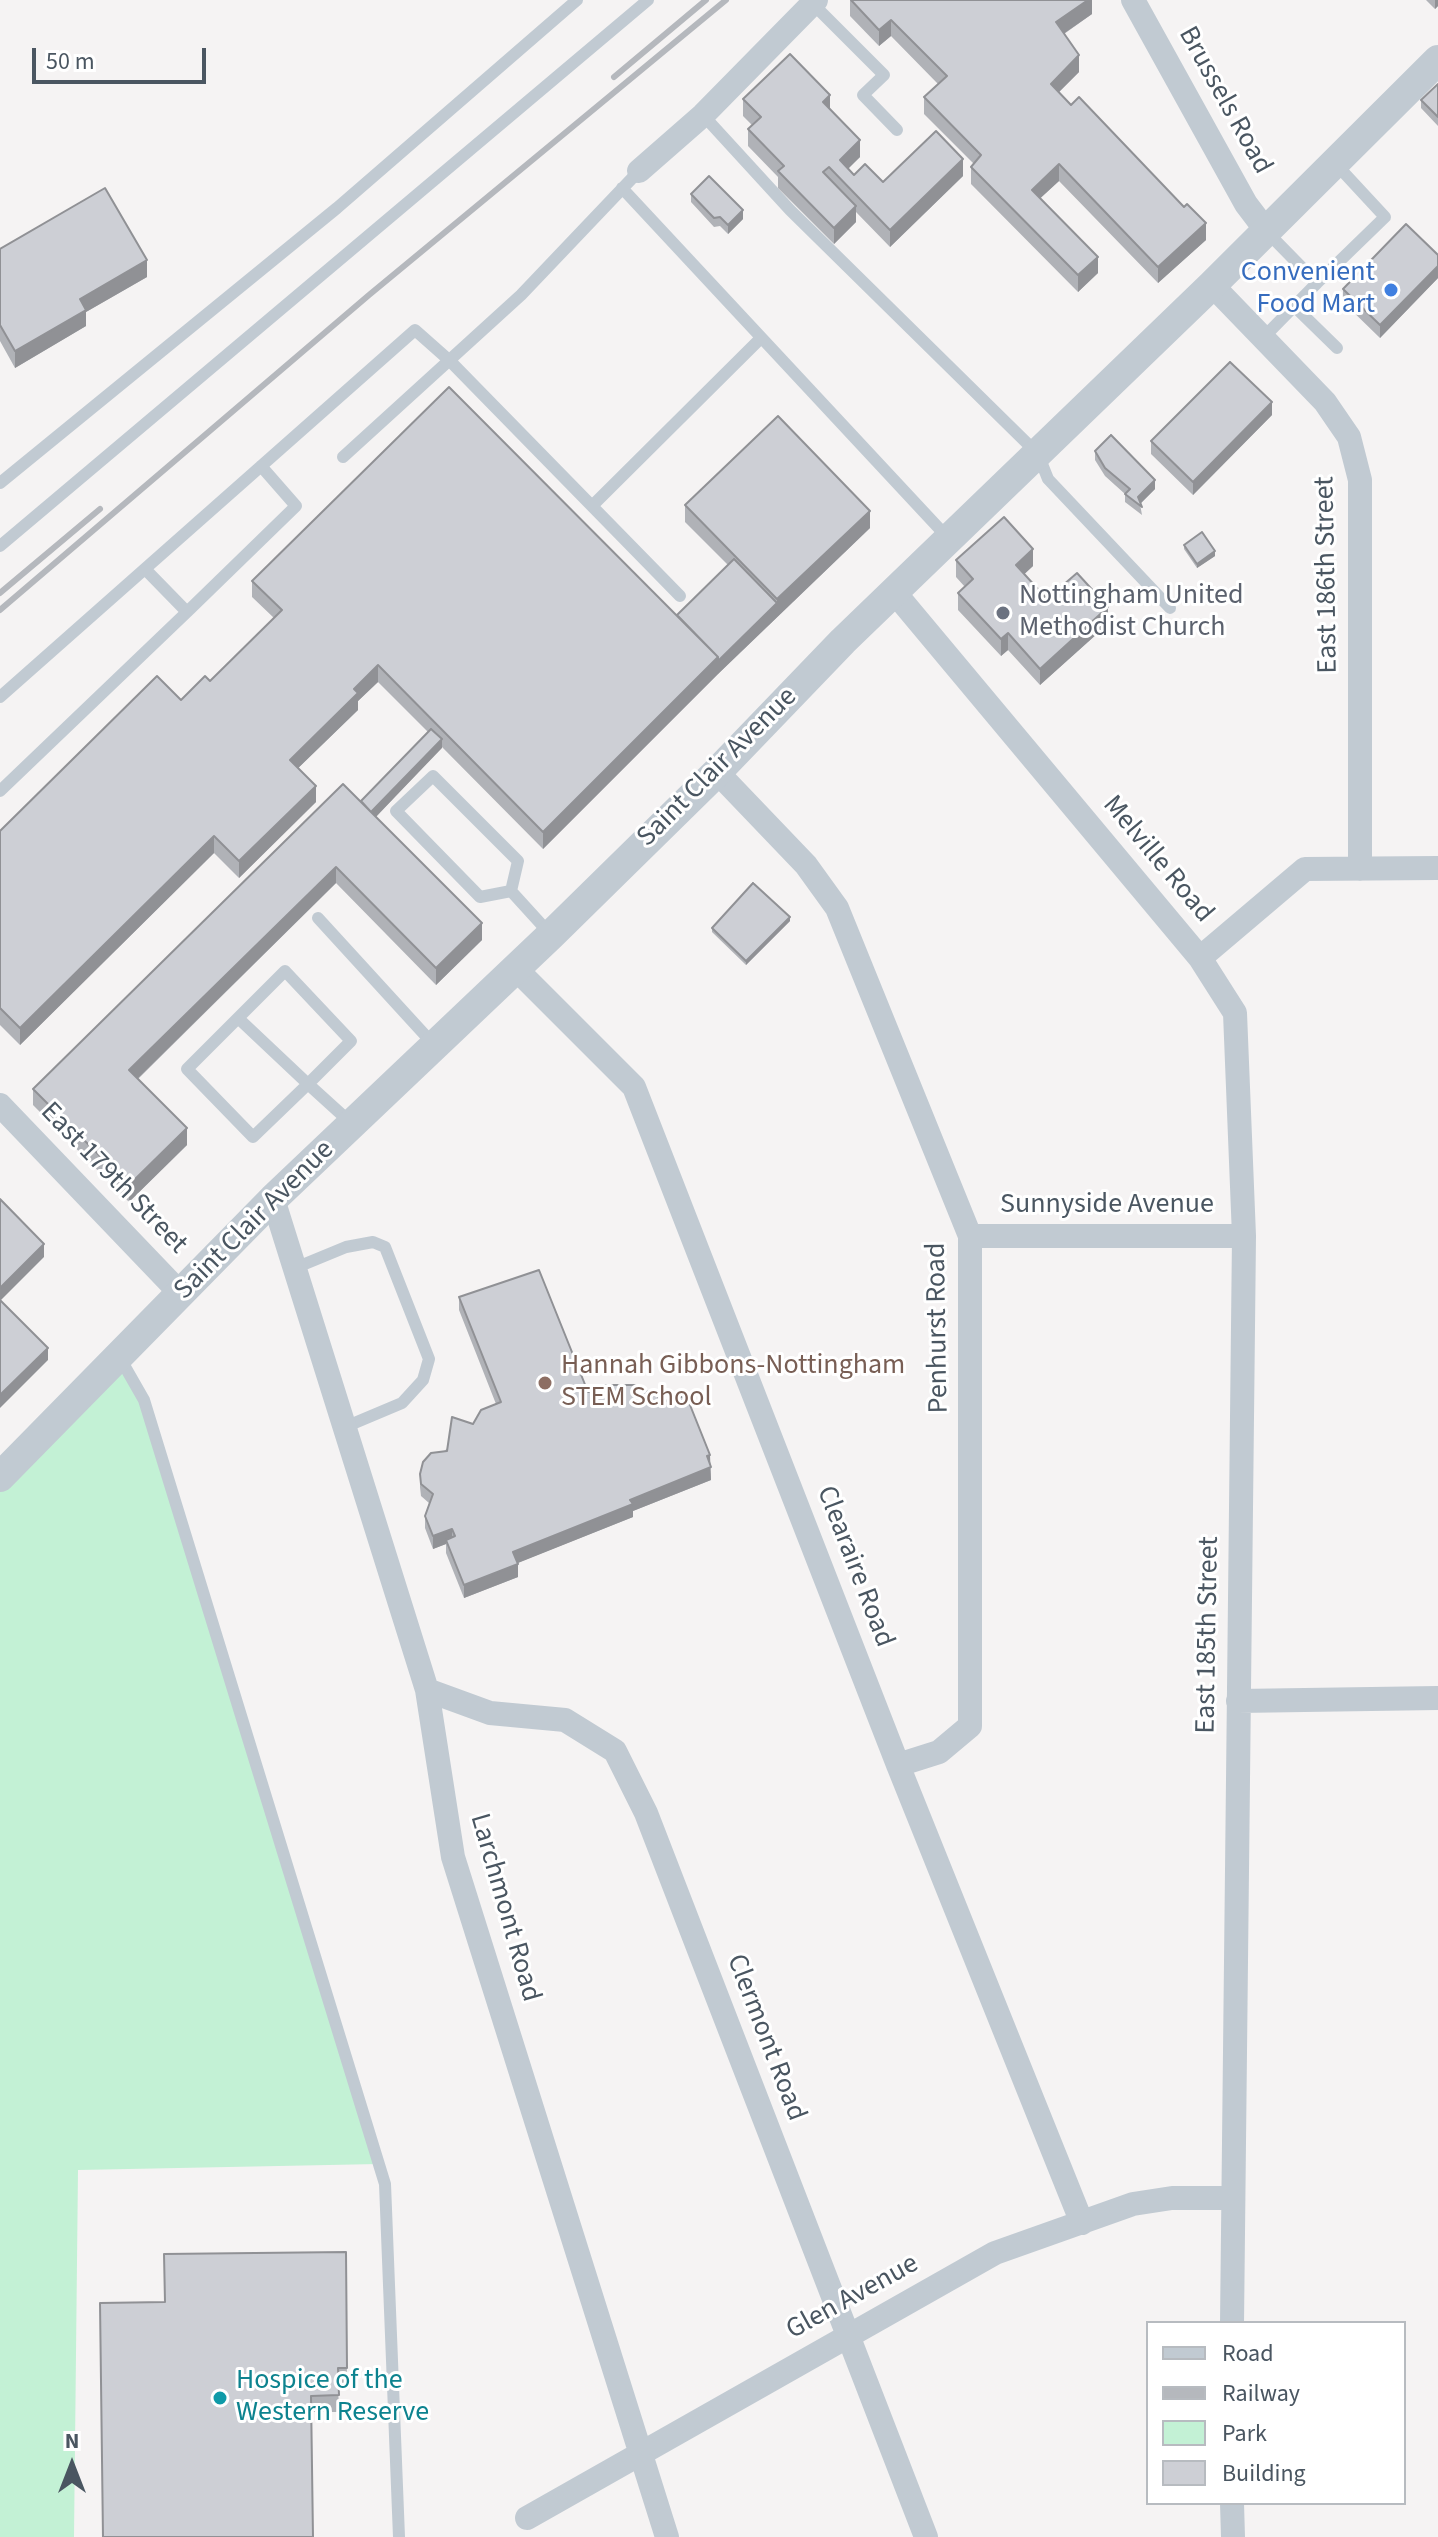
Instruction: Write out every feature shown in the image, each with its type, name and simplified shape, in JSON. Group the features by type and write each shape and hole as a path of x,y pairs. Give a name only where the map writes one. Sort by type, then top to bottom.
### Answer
{"street":[{"name":"Brussels Road","path":"1133,0 1246,204 1265,229"},
{"path":"639,171 703,115 814,2"},
{"name":"Saint Clair Avenue","path":"0,1477 273,1199 551,935 717,772 843,641 1212,285 1438,60"},
{"name":"East 186th Street","path":"1212,285 1333,414 1349,437 1360,480 1360,869"},
{"name":"Melville Road","path":"895,593 1200,958 1305,869 1438,868"},
{"name":"Penhurst Road","path":"717,772 806,865 837,908 970,1236 970,1726 939,1752 898,1765"},
{"name":"East 185th Street","path":"1200,958 1235,1013 1244,1236 1232,2321"},
{"name":"Clearaire Road","path":"516,969 634,1087 898,1765 1082,2223"},
{"name":"East 179th Street","path":"0,1105 182,1295"},
{"name":"Larchmont Road","path":"273,1199 427,1690 453,1857 667,2537"},
{"name":"Sunnyside Avenue","path":"970,1236 1244,1236"},
{"name":"Clermont Road","path":"427,1690 490,1713 565,1720 615,1751 646,1813 926,2537"},
{"path":"1238,1701 1438,1698"},
{"name":"Glen Avenue","path":"527,2518 995,2253 1133,2204 1172,2198 1232,2198"},
{"path":"1232,2505 1233,2537"}],"lane":[{"path":"0,483 337,208 577,0"},
{"path":"0,546 648,0"},
{"path":"814,2 884,75 863,95 897,130"},
{"path":"703,115 790,210 1038,454 1048,479 1170,608"},
{"path":"1263,338 1385,217 1334,162"},
{"path":"343,457 521,295 639,171"},
{"path":"622,188 950,540"},
{"path":"1265,229 1317,283"},
{"path":"1294,306 1337,348"},
{"path":"0,697 415,330 450,361 680,596"},
{"path":"592,506 760,339"},
{"path":"0,791 296,506 261,466"},
{"path":"145,569 187,612"},
{"path":"433,776 518,861 511,891 480,897 396,811 433,776"},
{"path":"511,891 551,935"},
{"path":"318,918 435,1046"},
{"path":"285,971 351,1041 308,1084 253,1137 187,1069 285,971"},
{"path":"238,1018 351,1124"},
{"path":"295,1268 346,1247 373,1242 385,1247 429,1359 423,1380 402,1403 345,1427"},
{"path":"120,1358 144,1400 385,2184 399,2537"}],"green space":[{"path":"120,1358 144,1400 379,2164 78,2170 74,2537 0,2537 0,1477"}],"building":[{"path":"851,0 1088,0 1056,22 1079,55 1051,84 1071,105 1079,97 1184,207 1187,204 1206,223 1158,267 1059,164 1032,190 1098,257 1078,275 971,167 981,155 924,97 947,76 891,20 879,30"},
{"path":"790,54 830,95 823,102 860,140 840,160 854,175 865,164 883,182 936,131 963,159 890,230 829,167 823,172 856,206 834,228 778,171 784,166 748,129 761,117 743,99"},
{"path":"1438,84 1438,117 1421,100"},
{"path":"709,176 743,210 728,225 720,217 714,218 691,194"},
{"path":"105,188 147,260 80,299 86,310 15,351 0,325 0,249"},
{"name":"Convenient Food Mart","path":"1406,224 1438,255 1438,266 1380,325 1343,289"},
{"path":"1230,362 1272,402 1193,482 1151,441"},
{"path":"449,387 718,657 543,832 378,665 354,689 358,693 290,760 316,786 239,861 214,836 20,1028 0,1008 0,831 157,676 181,700 205,676 210,681 282,610 252,581"},
{"path":"778,416 870,511 777,599 685,505"},
{"path":"1111,435 1155,480 1138,497 1142,507 1125,494 1130,489 1105,468 1095,451"},
{"name":"Nottingham United Methodist Church","path":"1004,517 1033,549 1016,565 1047,599 1077,573 1108,607 1040,669 1008,633 1001,639 958,593 973,579 956,560"},
{"path":"1202,532 1215,551 1197,564 1184,545"},
{"path":"734,559 777,603 718,661 718,657 677,615"},
{"path":"431,729 442,739 371,812 361,801"},
{"path":"343,784 482,923 436,968 336,867 129,1070 187,1128 129,1185 33,1089"},
{"path":"753,883 790,917 746,961 712,928"},
{"path":"0,1199 44,1244 0,1288"},
{"path":"539,1270 588,1392 606,1385 634,1385 669,1402 686,1395 710,1455 707,1456 711,1467 630,1500 633,1504 513,1552 518,1564 464,1585 446,1540 455,1536 452,1529 433,1536 425,1516 433,1494 421,1484 420,1474 423,1462 431,1453 447,1451 452,1417 473,1424 481,1410 501,1402 459,1297"},
{"path":"0,1300 48,1348 0,1395"},
{"name":"Hospice of the Western Reserve","path":"346,2252 347,2368 338,2368 339,2395 311,2396 313,2537 103,2537 100,2303 165,2302 164,2254"}],"railway":[{"path":"614,77 706,0"},
{"path":"0,610 369,295 726,0"},
{"path":"0,593 100,509"}],"place":[{"name":"Convenient Food Mart","path":"1391,290"},
{"name":"Nottingham United Methodist Church","path":"1003,613"},
{"name":"Hannah Gibbons-Nottingham STEM School","path":"545,1383"},
{"name":"Hospice of the Western Reserve","path":"220,2398"}]}
